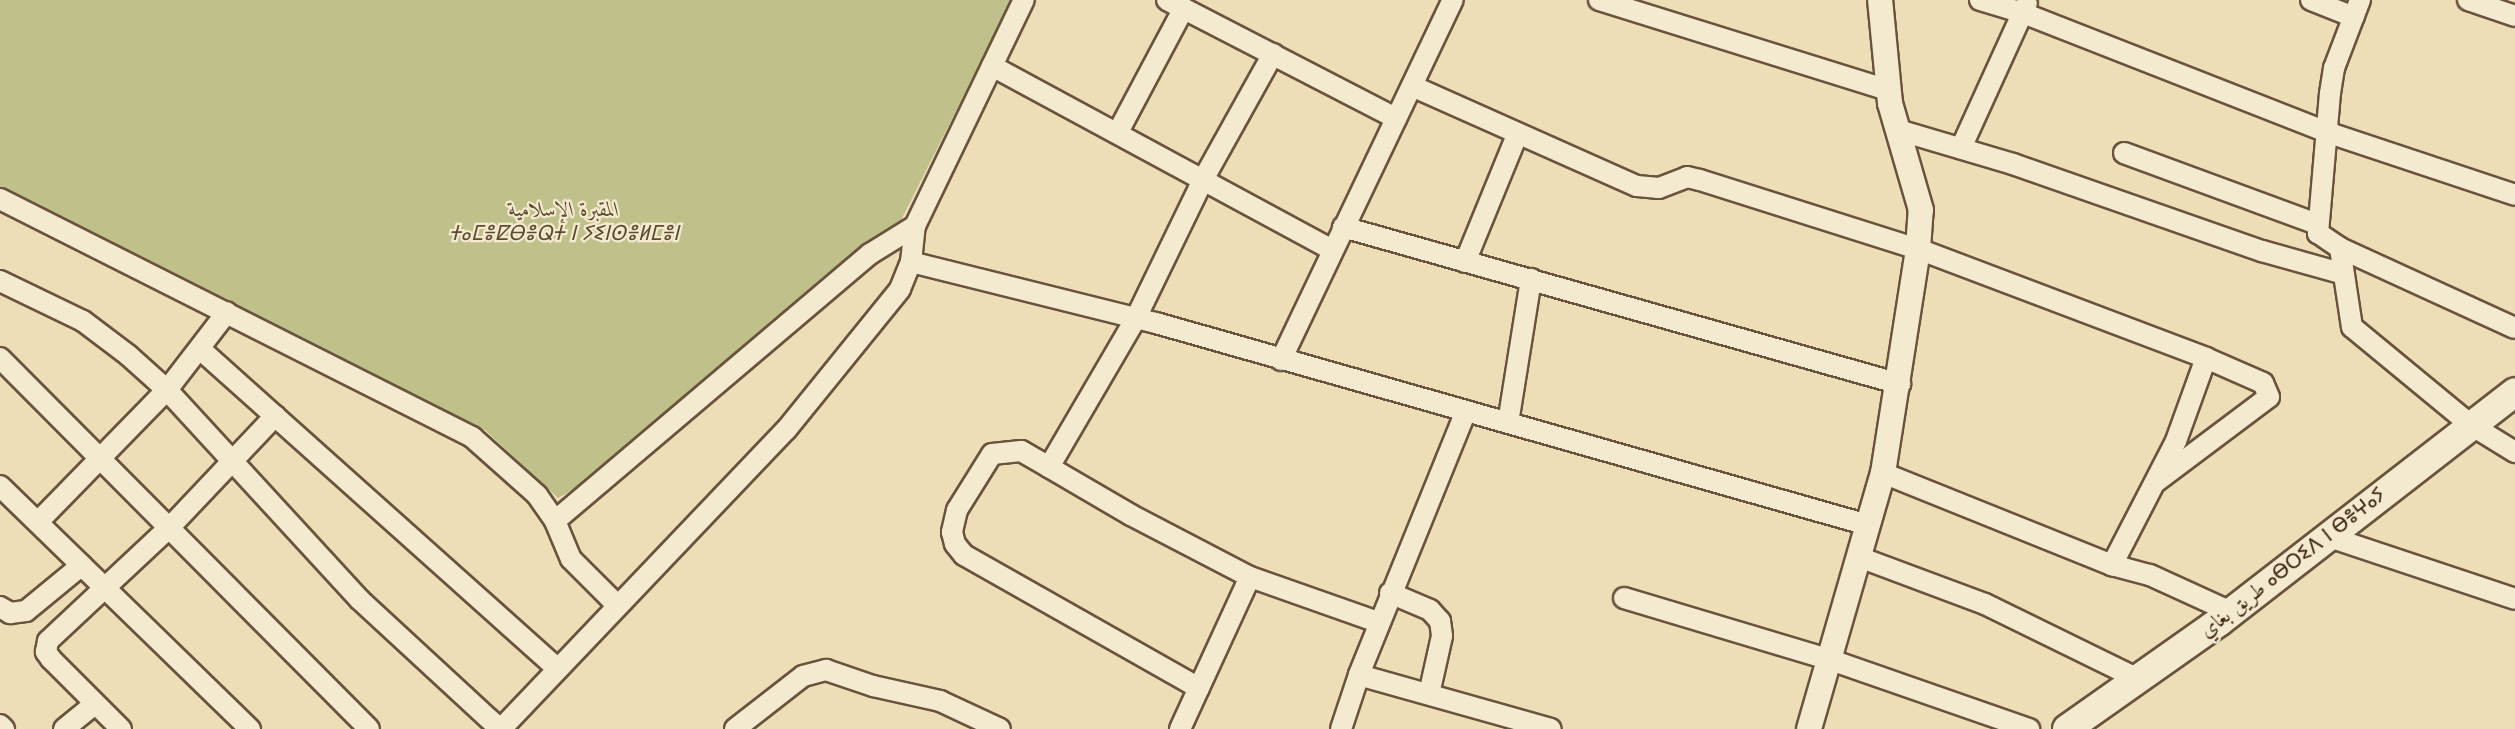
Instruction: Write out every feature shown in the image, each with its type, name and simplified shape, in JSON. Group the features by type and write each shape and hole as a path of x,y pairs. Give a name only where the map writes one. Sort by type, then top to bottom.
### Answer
{"main road":[{"name":"طريق بغاي ⴰⴱⵔⵉⴷ ⵏ ⴱⴻⵖⴰⵢ","path":"2067,729 2226,617 2326,536 2515,392"}],"street":[{"path":"0,281 83,321 167,390 359,599 501,729 786,430 900,289 911,262 915,226 1024,0"},
{"path":"1281,360 1453,0"},
{"path":"1599,0 1888,90"},
{"path":"1809,729 1831,660 1883,472 1900,384 1918,249 1921,210 1888,90 1880,0"},
{"path":"1980,0 2026,6 2329,133 2515,195"},
{"path":"2311,0 2357,8 2334,68 2329,133 2317,224 2321,237 2340,248 2515,328"},
{"path":"2468,0 2515,16"},
{"path":"1118,132 1176,4 1396,118"},
{"path":"1961,148 2026,6"},
{"path":"1049,467 1137,318 1204,178 1272,54"},
{"path":"992,66 1204,178 1332,250"},
{"path":"1412,86 1637,186 1659,188 1687,177 1700,180 1918,249 2206,358 2263,383 2270,397 2155,483"},
{"path":"1899,130 1961,148 2262,251 2341,273"},
{"path":"1465,262 1518,133"},
{"path":"2124,153 2317,224"},
{"path":"0,199 472,436 537,495 555,521 571,559 618,606"},
{"path":"555,521 870,254 915,226"},
{"path":"1343,227 1900,384"},
{"path":"2340,248 2341,273 2352,327 2470,425 2515,452"},
{"path":"911,262 1137,318 1868,525"},
{"path":"1508,423 1531,279"},
{"path":"38,522 103,459 167,390 227,312"},
{"path":"200,349 558,669"},
{"path":"0,358 103,459 369,729"},
{"path":"2112,565 2192,405 2206,358"},
{"path":"1341,729 1378,622 1466,411"},
{"path":"121,729 51,659 45,646 57,630 106,588 170,527 275,416"},
{"path":"1199,688 964,555 955,544 957,510 992,454 1021,451 1250,576 1378,622"},
{"path":"1883,472 2112,565 2134,573 2150,575 2226,617"},
{"path":"0,486 250,729"},
{"path":"2326,536 2515,599"},
{"path":"1859,556 1985,604 2138,679"},
{"path":"0,607 10,613 26,611 82,565"},
{"path":"1180,729 1250,576"},
{"path":"1390,593 1430,610 1440,621 1442,636 1428,694"},
{"path":"1624,598 1831,660 2028,729"},
{"path":"735,729 803,676 826,670 873,686 940,700 1000,729"},
{"path":"1359,675 1428,694 1512,723 1551,729"},
{"path":"64,729 95,704"},
{"path":"0,725 4,729"}],"green space":[{"name":"المقبرة الإسلامية ⵜⴰⵎⴻⵇⴱⴻⵕⵜ ⵏ ⵢⵉⵏⵙⴻⵍⵎⴻⵏ","path":"0,0 1012,0 897,228 621,463 558,498 485,430 0,193"}]}
